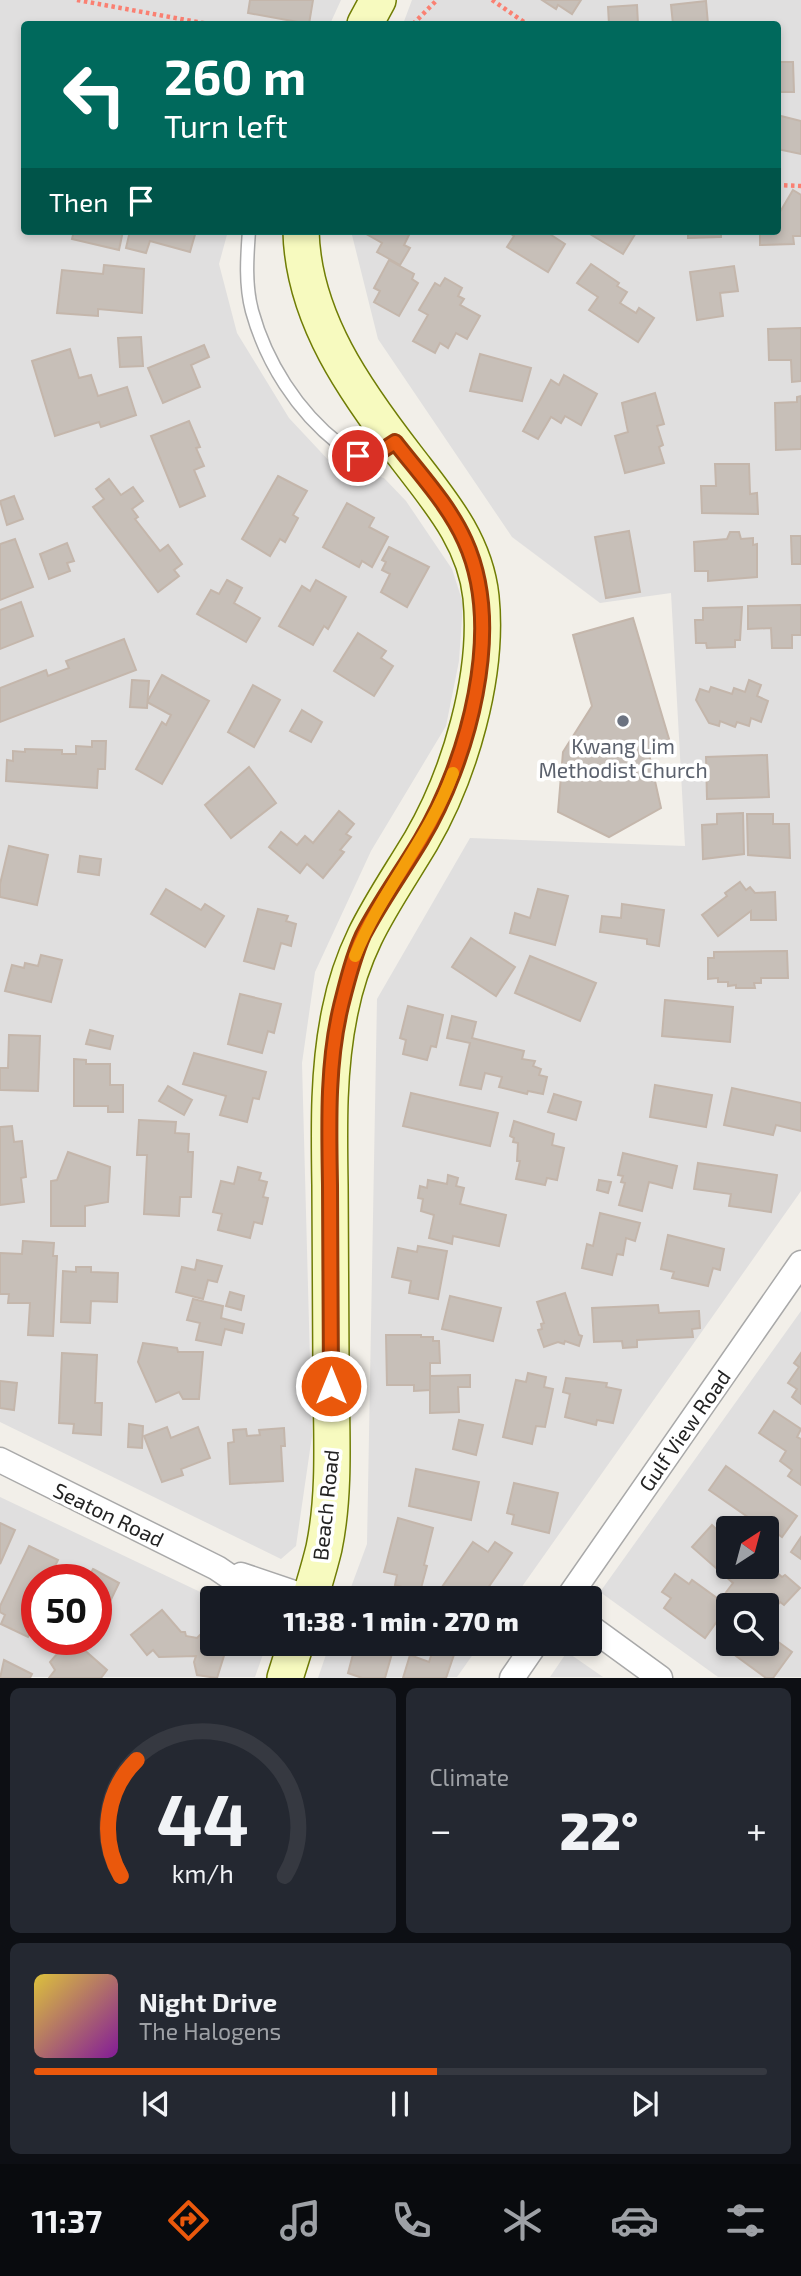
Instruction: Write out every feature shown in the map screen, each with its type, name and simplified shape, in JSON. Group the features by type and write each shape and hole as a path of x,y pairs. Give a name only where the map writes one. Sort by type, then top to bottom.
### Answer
{"main road":[{"path":"367,21 378,0"},
{"name":"Beach Road","path":"302,235 306,270 321,321 349,377 464,538 473,559 481,598 482,643 473,702 449,782 422,839 363,937 348,978 334,1042 329,1111 331,1470 324,1547 313,1586"},
{"path":"285,1678 292,1656"}],"street":[{"name":"Gulf View Road","path":"576,1586 801,1263"},
{"name":"Seaton Road","path":"0,1460 217,1568 243,1586"},
{"name":"Seaton Road","path":"217,1568 272,1586"},
{"path":"602,1636 660,1678"},
{"path":"512,1678 527,1656"}],"lane":[{"path":"249,235 247,254 251,308 266,350 288,389 329,436 358,456 372,457 395,442"}],"path":[{"path":"77,0 192,21"},
{"path":"416,21 437,0"},
{"path":"492,0 523,21"},
{"path":"781,185 801,186"}],"shaded area":[{"path":"0,0 341,0 331,21 21,21 21,235 227,235 219,264 237,333 289,418 333,465 384,478 406,501 452,569 463,603 459,661 446,726 371,851 315,972 302,1063 312,1436 296,1546 281,1559 0,1422"},
{"path":"412,0 801,0 801,1191 522,1586 351,1586 367,1544 377,999 470,838 685,846 671,593 600,603 512,537 378,339 352,235 781,235 781,21 404,21"},
{"path":"801,1311 801,1677 718,1677 602,1593 602,1589"},
{"path":"0,1497 200,1592 200,1656 262,1656 255,1677 0,1677"},
{"path":"326,1656 472,1656 457,1677 318,1678"},
{"path":"564,1656 573,1656 603,1677 550,1677"}],"building":[{"path":"250,0 313,0 310,21 292,21 248,13"},
{"path":"542,0 581,0 572,14 558,5 556,9"},
{"path":"706,1 708,21 673,21 671,5"},
{"path":"637,5 638,21 609,21 608,7"},
{"path":"781,62 793,62 794,92 781,92"},
{"path":"781,116 801,121 801,154 781,150"},
{"path":"793,190 801,195 801,236 793,236 794,244 760,245 760,235 781,235 781,210"},
{"path":"73,235 122,235 119,250 72,239"},
{"path":"129,235 195,235 190,252 150,241 146,253 126,248"},
{"path":"368,235 409,235 404,245 410,248 400,265 377,252 382,243"},
{"path":"551,235 565,244 548,272 507,247 514,236"},
{"path":"592,235 635,235 623,254"},
{"path":"688,235 721,235 721,237 688,238"},
{"path":"389,260 414,274 412,279 418,283 399,316 374,302 380,291 374,288"},
{"path":"591,264 619,283 617,286 627,292 620,303 636,313 639,308 654,318 638,342 589,310 598,297 577,283"},
{"path":"104,265 144,269 142,313 98,309 98,316 57,313 62,270 103,274"},
{"path":"734,266 738,291 720,293 723,316 697,320 690,272"},
{"path":"445,278 462,288 458,296 464,299 460,305 480,316 467,339 456,333 448,348 440,343 435,353 413,341 428,315 419,310 435,283 440,286"},
{"path":"801,328 801,381 792,382 791,360 769,360 768,329"},
{"path":"141,337 143,366 120,367 118,338"},
{"path":"204,345 209,357 191,365 200,387 163,403 148,368"},
{"path":"70,349 79,378 91,375 98,396 127,387 136,415 101,427 99,422 55,436 32,361"},
{"path":"480,354 531,368 522,401 470,391"},
{"path":"564,375 597,394 581,425 565,416 561,423 551,417 538,439 523,431 551,380 559,385"},
{"path":"655,393 664,424 657,426 663,445 659,447 664,463 625,473 615,436 628,432 622,403"},
{"path":"801,396 801,449 776,450 775,403 797,402 797,397"},
{"path":"189,421 200,447 196,448 204,466 194,470 205,496 180,507 151,436"},
{"path":"715,464 749,464 750,494 757,493 758,514 702,513 701,486 716,486"},
{"path":"278,476 307,491 293,515 298,518 285,542 280,539 270,556 242,539"},
{"path":"109,479 121,495 133,487 143,501 132,509 138,517 135,519 160,551 168,545 182,564 174,570 179,576 158,592 93,507 104,499 96,489"},
{"path":"14,496 23,519 7,525 0,501"},
{"path":"347,503 374,518 369,527 388,537 372,567 362,561 359,567 323,547"},
{"path":"629,531 640,592 606,598 595,537"},
{"path":"730,532 739,532 741,539 753,538 753,545 757,544 757,577 708,581 708,571 695,571 694,542 727,539"},
{"path":"791,536 801,536 801,564 792,564"},
{"path":"15,539 33,587 0,600 0,544"},
{"path":"67,543 74,561 67,563 70,571 49,579 40,554"},
{"path":"389,547 429,567 407,607 381,592 390,574 382,570 386,562 382,560"},
{"path":"227,580 242,588 234,603 260,618 246,642 197,614 211,590 219,594"},
{"path":"316,580 346,597 328,629 324,626 313,645 279,626 302,586 310,591"},
{"path":"21,602 33,636 0,649 0,610"},
{"path":"801,605 801,635 792,635 792,648 772,648 771,628 748,629 748,606"},
{"path":"742,607 740,640 735,640 735,647 707,648 706,643 696,643 695,620 703,620 703,608"},
{"name":"Kwang Lim Methodist Church","path":"633,618 672,749 649,754 661,808 609,837 558,812 563,752 592,706 573,635"},
{"path":"358,633 386,651 381,658 393,666 374,696 334,671"},
{"path":"124,639 136,670 0,722 0,688 46,670 48,676 69,668 66,661"},
{"path":"162,675 209,701 162,784 136,769 162,722 166,725 171,715 147,702"},
{"path":"132,680 149,681 147,708 130,707"},
{"path":"749,680 761,685 757,696 768,701 761,722 751,718 749,726 737,722 735,727 720,721 719,726 709,723 696,700 700,689 709,692 711,687 732,694 734,688 745,692"},
{"path":"253,685 280,700 254,747 228,732"},
{"path":"302,710 322,722 311,742 290,731"},
{"path":"92,741 106,741 105,769 98,769 97,788 6,781 7,760 13,761 13,751 62,750 62,754 76,754 76,746 92,747"},
{"path":"767,755 769,797 707,799 706,757"},
{"path":"249,767 276,803 231,838 205,805"},
{"path":"339,811 354,824 346,834 351,837 340,850 344,852 323,878 307,864 300,873 269,847 281,832 297,845 305,836 313,843"},
{"path":"743,813 744,854 703,859 702,825 717,824 717,814"},
{"path":"747,814 773,814 773,824 789,824 790,858 748,855"},
{"path":"9,846 48,855 37,905 0,897 0,884"},
{"path":"80,856 101,859 99,875 78,872"},
{"path":"740,882 746,890 750,887 755,893 775,892 776,920 751,920 751,911 718,936 702,915"},
{"path":"166,889 201,910 205,904 224,916 205,947 151,914"},
{"path":"538,889 568,896 555,945 510,933 515,913 530,918"},
{"path":"622,904 664,910 659,946 647,944 647,939 600,932 602,916 621,918"},
{"path":"258,909 288,916 286,921 296,924 291,946 281,943 274,969 244,961"},
{"path":"471,938 515,967 496,996 452,967"},
{"path":"787,951 788,978 761,978 761,983 754,983 755,988 736,988 736,985 728,986 728,982 718,982 718,978 708,979 708,958 714,958 714,952"},
{"path":"41,955 62,960 51,1002 5,991 12,965 24,968 25,963 38,966"},
{"path":"530,956 596,983 580,1021 515,993"},
{"path":"240,994 281,1004 274,1033 268,1031 262,1053 228,1044"},
{"path":"665,1000 733,1007 730,1042 662,1036"},
{"path":"408,1006 443,1015 436,1047 431,1046 427,1060 403,1054 406,1040 400,1038"},
{"path":"452,1016 476,1022 472,1038 524,1051 522,1059 535,1061 533,1066 541,1069 539,1075 547,1077 543,1094 528,1091 527,1094 499,1087 502,1077 485,1073 481,1089 460,1085 470,1043 447,1038"},
{"path":"90,1030 113,1036 110,1049 86,1044"},
{"path":"9,1035 40,1036 38,1091 0,1090 0,1068 8,1068"},
{"path":"194,1053 266,1072 259,1099 253,1098 247,1122 220,1115 226,1096 183,1084"},
{"path":"74,1059 86,1060 86,1064 110,1064 110,1085 123,1085 123,1112 108,1112 108,1106 74,1106"},
{"path":"655,1085 712,1095 706,1127 650,1117"},
{"path":"168,1086 192,1100 184,1115 159,1101"},
{"path":"732,1088 801,1103 801,1131 776,1125 773,1135 724,1125"},
{"path":"411,1093 498,1113 490,1146 403,1126"},
{"path":"554,1094 581,1102 576,1120 548,1112"},
{"path":"139,1120 176,1122 175,1133 189,1134 188,1152 193,1152 191,1197 180,1197 179,1216 144,1214 147,1155 137,1155"},
{"path":"514,1121 554,1134 552,1145 564,1148 557,1180 547,1178 545,1185 516,1179 520,1161 517,1161 518,1143 513,1142 514,1138 510,1136"},
{"path":"12,1126 14,1142 22,1141 26,1177 21,1178 24,1202 0,1205 0,1127"},
{"path":"68,1152 110,1167 108,1202 85,1206 85,1226 51,1226 51,1181 57,1180"},
{"path":"623,1153 677,1166 672,1188 649,1182 642,1211 619,1205 625,1183 621,1182 623,1176 618,1175"},
{"path":"698,1163 777,1175 771,1212 729,1206 731,1194 694,1189"},
{"path":"238,1167 261,1173 259,1180 267,1182 263,1197 268,1198 262,1224 254,1222 250,1238 218,1230 222,1214 213,1212 221,1181 234,1184"},
{"path":"448,1175 458,1178 456,1186 464,1188 460,1204 506,1215 499,1246 453,1236 452,1244 429,1238 434,1215 421,1211 423,1199 418,1198 420,1186 427,1188 428,1180 447,1184"},
{"path":"599,1180 611,1182 608,1193 597,1190"},
{"path":"600,1213 640,1223 635,1241 626,1238 623,1255 617,1254 612,1275 582,1268 587,1244 593,1246"},
{"path":"668,1235 724,1249 720,1270 713,1268 708,1286 672,1278 674,1272 661,1269"},
{"path":"23,1241 54,1243 53,1256 57,1256 53,1336 28,1335 30,1303 8,1303 9,1294 0,1294 0,1253 22,1254"},
{"path":"418,1246 447,1251 438,1299 409,1293 411,1281 392,1277 398,1248 417,1252"},
{"path":"197,1260 222,1266 217,1282 208,1280 203,1299 176,1292 182,1267 195,1270"},
{"path":"76,1267 91,1267 91,1272 118,1273 117,1302 91,1301 90,1323 61,1322 63,1271 76,1272"},
{"path":"230,1292 244,1296 241,1310 226,1306"},
{"path":"565,1293 579,1335 582,1336 579,1346 565,1341 564,1344 558,1342 544,1347 538,1330 542,1329 541,1324 544,1323 537,1302"},
{"path":"450,1296 501,1308 493,1341 442,1329"},
{"path":"193,1299 223,1306 221,1318 244,1324 242,1333 225,1329 221,1345 196,1340 200,1323 187,1320"},
{"path":"658,1305 659,1313 699,1311 700,1328 692,1329 693,1337 637,1340 637,1347 623,1348 622,1341 594,1342 592,1308"},
{"path":"386,1335 421,1335 439,1341 440,1363 430,1363 430,1390 414,1391 414,1385 387,1385"},
{"path":"143,1343 177,1348 178,1352 203,1352 199,1399 183,1399 179,1392 156,1402 138,1362"},
{"path":"62,1353 97,1355 95,1403 102,1403 101,1435 73,1433 74,1424 59,1423"},
{"path":"801,1353 801,1404 792,1397 797,1389 788,1383 799,1367 794,1363"},
{"path":"528,1373 546,1377 544,1387 553,1389 545,1427 536,1426 532,1444 503,1437 516,1380 526,1382"},
{"path":"470,1375 470,1387 458,1387 459,1412 430,1413 430,1376"},
{"path":"566,1378 607,1383 606,1387 621,1390 613,1423 597,1420 596,1425 565,1417 570,1394 563,1392"},
{"path":"0,1381 17,1383 14,1410 0,1408"},
{"path":"774,1411 801,1429 797,1437 801,1439 801,1485 788,1476 792,1470 780,1461 786,1451 759,1433"},
{"path":"459,1420 483,1425 476,1455 453,1449"},
{"path":"129,1424 143,1426 142,1448 128,1447"},
{"path":"167,1427 171,1438 198,1427 210,1458 181,1469 183,1475 162,1482 144,1436"},
{"path":"284,1428 285,1446 281,1446 283,1481 230,1484 228,1443 234,1442 233,1430 246,1429 247,1436 260,1435 259,1430"},
{"path":"726,1466 797,1516 782,1537 779,1535 779,1516 746,1516 709,1490"},
{"path":"416,1469 479,1482 471,1520 409,1506"},
{"path":"514,1483 558,1493 549,1533 512,1524 514,1515 507,1513"},
{"path":"398,1518 433,1528 422,1586 395,1585 397,1575 384,1572"},
{"path":"0,1523 15,1530 0,1564"},
{"path":"712,1525 716,1529 716,1568 692,1547"},
{"path":"801,1537 801,1559 791,1552"},
{"path":"473,1542 488,1552 495,1542 512,1553 489,1586 443,1586"},
{"path":"29,1546 58,1560 56,1564 21,1564 21,1634 1,1624 5,1615 0,1612 0,1606"},
{"path":"675,1574 689,1584 692,1580 716,1597 716,1623 705,1638 664,1608 671,1598 662,1592"},
{"path":"779,1574 782,1577 785,1575 800,1588 784,1605 779,1603 779,1593 726,1593 733,1583 728,1579 779,1579"},
{"path":"112,1579 119,1583 112,1598"},
{"path":"162,1610 186,1636 197,1638 200,1635 200,1656 224,1656 217,1678 197,1675 194,1662 196,1656 159,1657 153,1650 147,1655 131,1635"},
{"path":"779,1642 792,1652 773,1678 766,1678 736,1656 779,1656"},
{"path":"56,1655 90,1655 107,1670 101,1678 49,1678 55,1670 50,1662"},
{"path":"353,1656 391,1656 385,1678 362,1678 348,1673"},
{"path":"410,1656 429,1662 431,1656 454,1656 446,1678 403,1678"},
{"path":"4,1660 32,1674 30,1678 0,1678"}],"slow traffic":[{"path":"355,956 376,912 422,839 453,773"}],"place":[{"name":"Kwang Lim Methodist Church","path":"623,721"}],"route":[{"path":"331,1386 329,1111 334,1042 354,957 376,912 438,809 459,756 473,702 482,643 478,579 473,559 455,522 395,442 380,454 366,458 358,456"}]}
